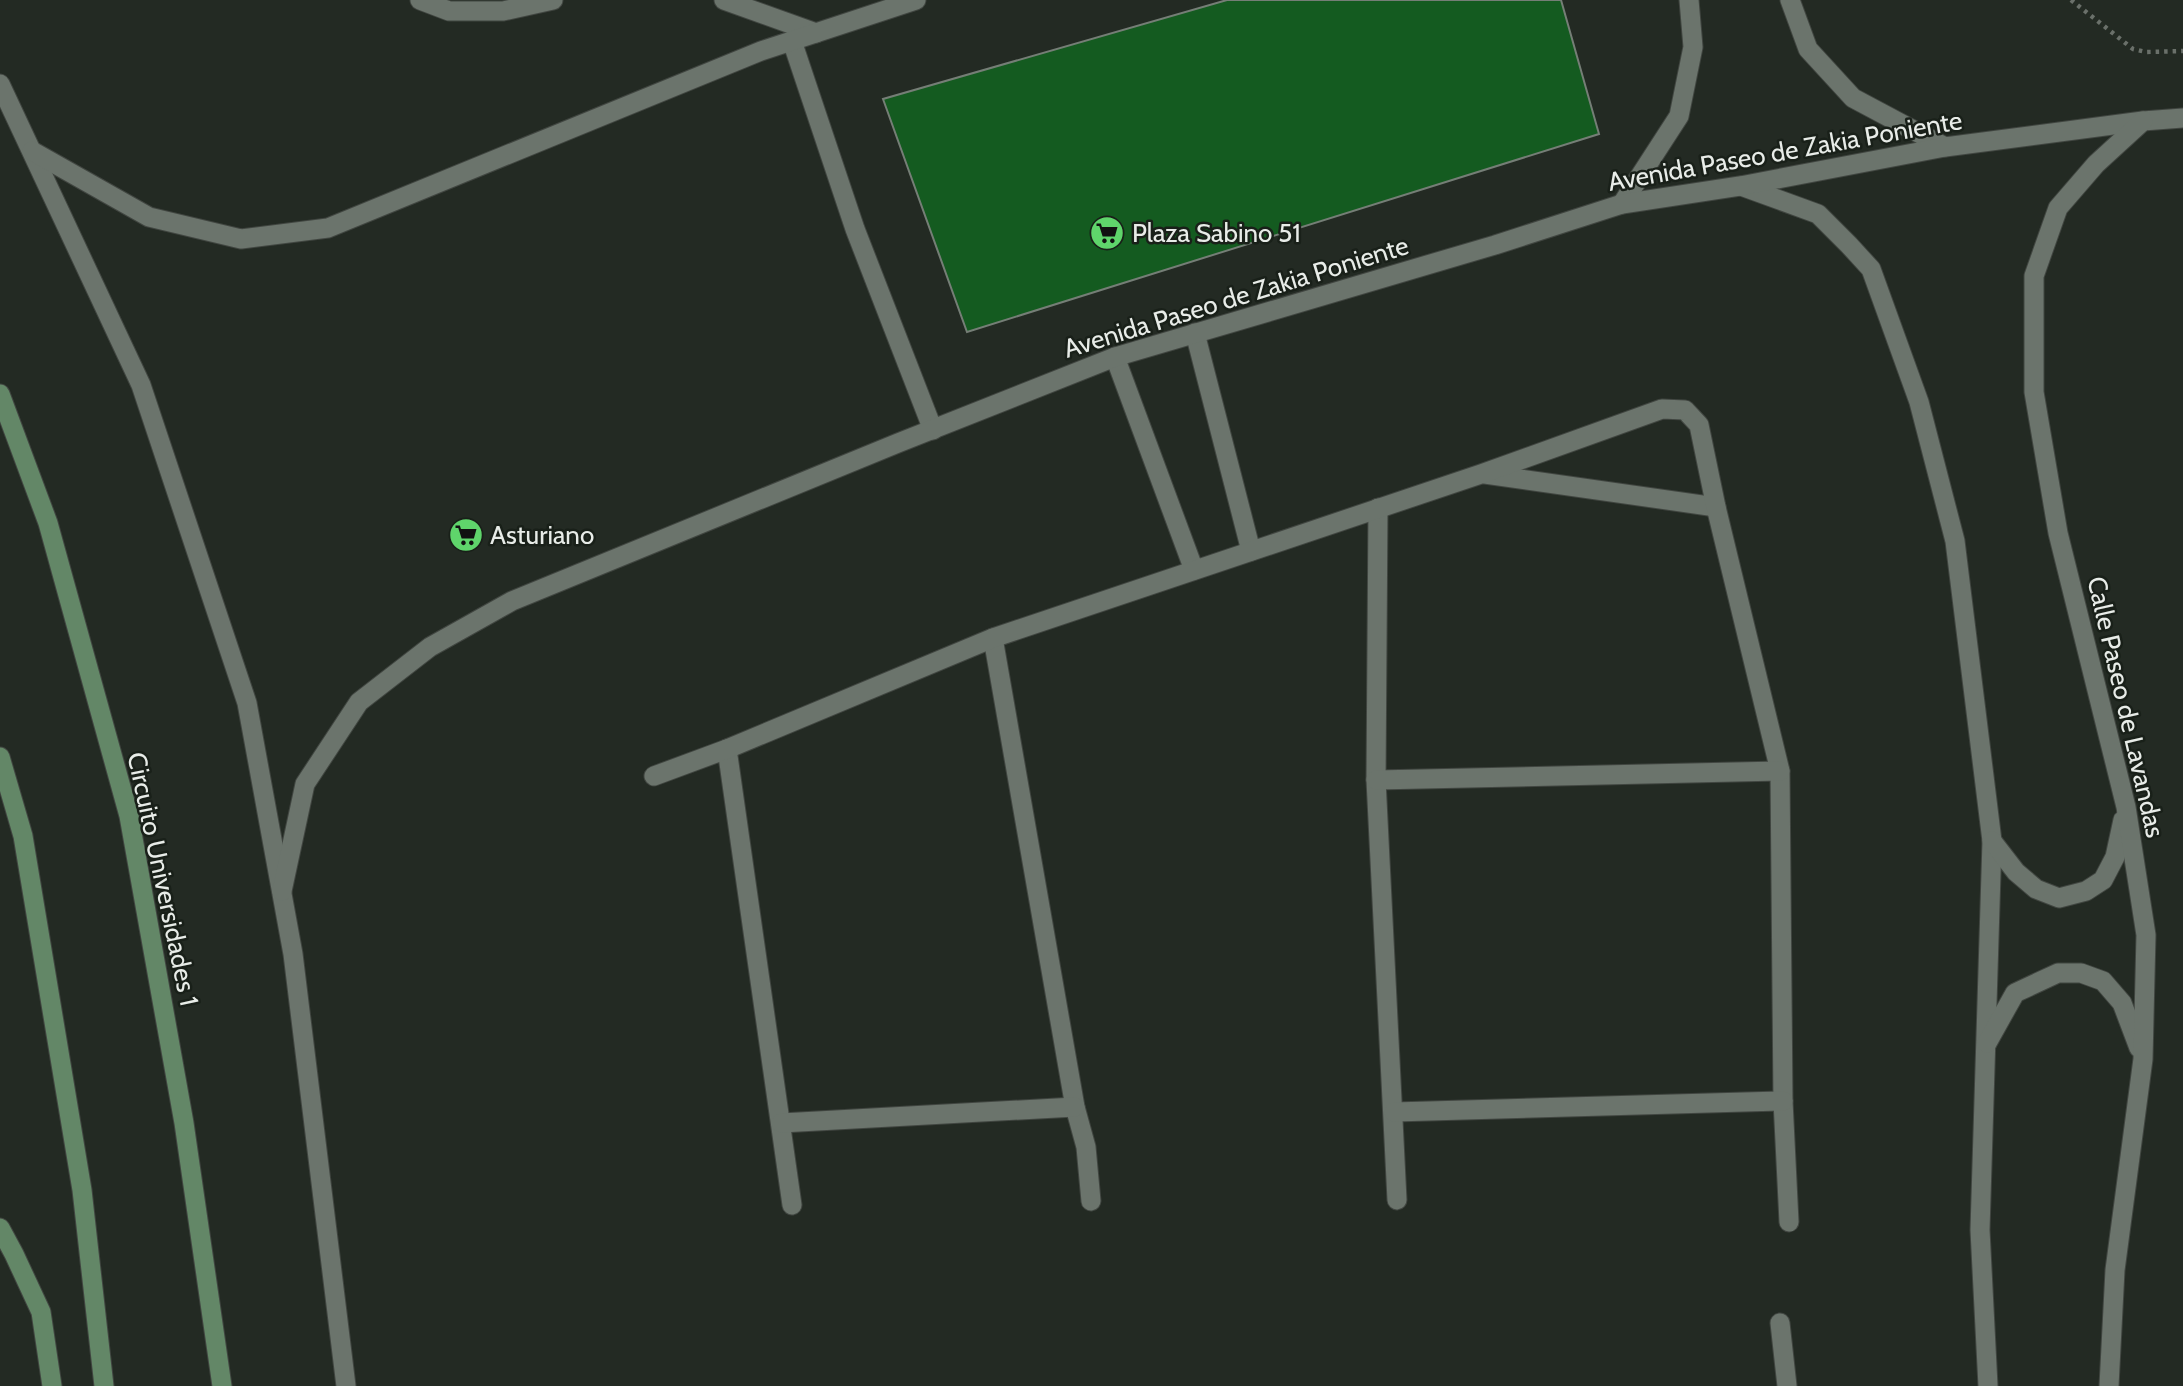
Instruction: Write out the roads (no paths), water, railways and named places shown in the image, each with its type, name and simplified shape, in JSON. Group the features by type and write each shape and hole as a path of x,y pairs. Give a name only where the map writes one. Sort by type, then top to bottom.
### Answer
{"main road":[{"name":"Circuito Universidades 1","path":"0,394 48,523 129,816 184,1123 222,1386"},
{"path":"0,757 23,836 82,1190 104,1386"},
{"path":"0,1228 41,1312 52,1386"}],"street":[{"path":"419,0 449,11 503,11 553,0"},
{"path":"724,0 816,33"},
{"path":"32,151 149,217 241,239 328,228 761,51 916,0"},
{"path":"1622,204 1678,116 1693,47 1689,0"},
{"path":"1790,0 1808,49 1853,98 1945,147"},
{"path":"792,41 855,229 933,430"},
{"path":"0,84 141,385 247,704 293,954 346,1386"},
{"name":"Avenida Paseo de Zakia Poniente","path":"282,891 305,783 359,702 430,647 512,601 1115,357 1495,245 1622,204 1740,186 1945,147 2183,118"},
{"name":"Calle Paseo de Lavandas","path":"2109,1386 2115,1269 2143,1059 2146,935 2126,807 2058,533 2034,392 2034,276 2058,208 2096,164 2143,121"},
{"path":"1740,186 1818,214 1871,269 1919,402 1955,541 1992,841 1980,1230 1988,1386"},
{"path":"1195,333 1251,551"},
{"path":"1115,357 1194,570"},
{"path":"654,776 727,749 993,639 1481,474 1662,409 1685,410 1699,425 1716,507 1780,771 1783,1101 1789,1222"},
{"path":"1481,474 1716,507"},
{"path":"1378,508 1376,779 1397,1200"},
{"path":"993,639 1076,1107 1086,1147 1091,1201"},
{"path":"727,749 792,1205"},
{"path":"1376,779 1780,771"},
{"path":"1992,841 2017,872 2036,889 2059,898 2085,891 2103,880 2115,857 2126,807"},
{"path":"1985,1045 2015,993 2058,973 2081,973 2103,981 2122,1003 2143,1059"},
{"path":"1394,1112 1783,1101"},
{"path":"781,1124 1076,1107"},
{"path":"1780,1323 1787,1386"}],"place":[{"name":"Plaza Sabino 51","path":"1107,233"},
{"name":"Asturiano","path":"466,535"}]}
